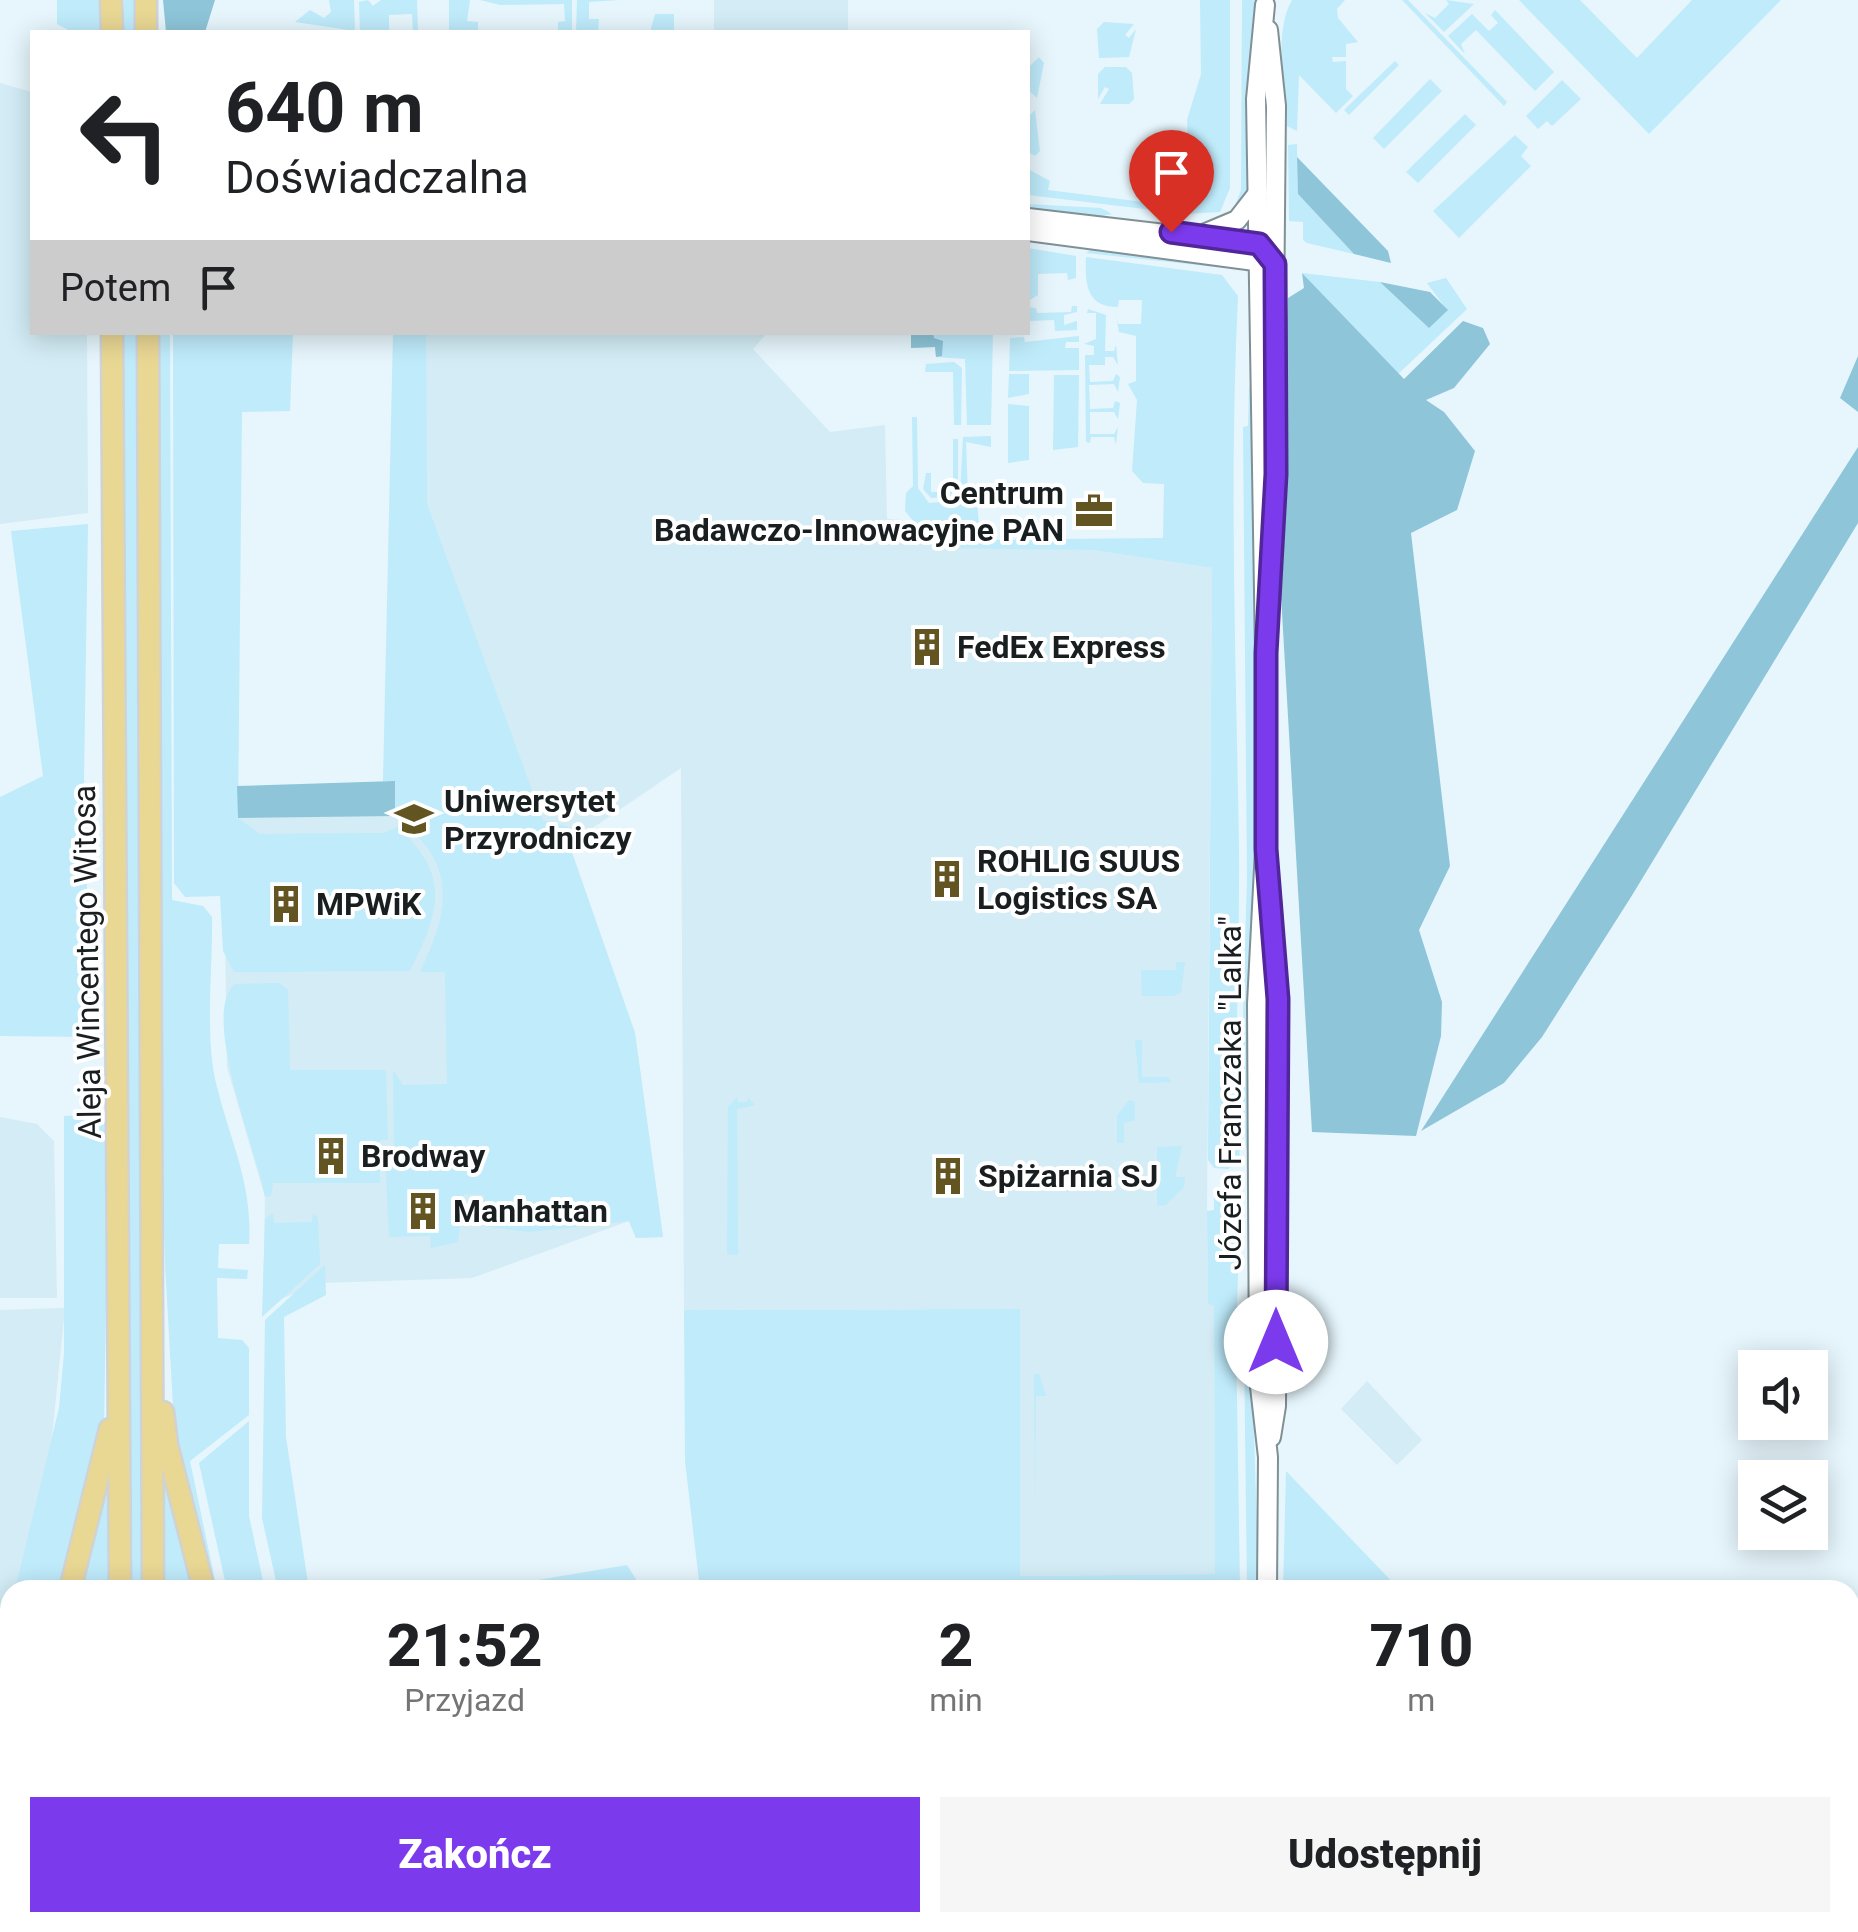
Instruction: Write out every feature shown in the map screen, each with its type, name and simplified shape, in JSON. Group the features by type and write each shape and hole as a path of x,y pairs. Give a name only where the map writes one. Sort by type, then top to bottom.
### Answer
{"main road":[{"path":"111,0 112,30"},
{"path":"146,0 146,30"},
{"name":"Aleja Wincentego Witosa","path":"112,335 120,1580"},
{"name":"Aleja Wincentego Witosa","path":"148,335 152,1580"},
{"path":"152,1250 160,1298 167,1445 201,1580"},
{"path":"73,1580 106,1453 119,1373"}],"street":[{"name":"Józefa Franczaka \"Lalka\"","path":"1265,3 1256,99 1258,193 1276,474 1266,653 1266,849 1278,1049 1276,1406 1268,1457 1267,1580"},
{"name":"Józefa Franczaka \"Lalka\"","path":"1264,257 1276,106 1265,3"},
{"path":"1197,234 1230,225 1258,193"},
{"path":"1030,218 1197,234 1264,257"},
{"path":"1030,231 1264,257"}],"shaded area":[{"path":"57,0 102,0 102,30 68,30 57,24"},
{"path":"124,0 139,0 139,30 124,30"},
{"path":"163,0 215,0 206,30 166,30"},
{"path":"329,0 354,0 355,30 295,22 310,10 324,18 331,12"},
{"path":"368,0 373,6 381,0 417,0 418,30 413,30 412,14 389,15 389,30 360,30 359,2"},
{"path":"449,0 470,0 467,21 478,22 478,30 449,30"},
{"path":"480,0 572,0 572,30 558,30 558,22 565,21 564,4 500,5"},
{"path":"577,0 619,0 589,2 589,19 599,19 598,30 576,30"},
{"path":"714,0 848,0 848,30 714,30"},
{"path":"1200,0 1230,0 1230,188 1220,212 1186,214 1030,195 1030,170 1050,181 1048,190 1143,202 1146,177 1175,167 1188,140 1187,120 1201,74"},
{"path":"1242,0 1256,0 1249,86 1250,181 1249,193 1233,211 1241,190"},
{"path":"1292,0 1345,0 1337,9 1338,18 1358,42 1346,44 1346,57 1332,57 1333,62 1346,61 1346,89 1353,96 1336,113 1299,75 1297,131 1287,126 1282,62 1283,28"},
{"path":"1402,0 1408,0 1507,102 1504,106"},
{"path":"1446,0 1474,4 1444,32 1425,13 1435,18 1449,4"},
{"path":"1519,0 1580,0 1637,58 1692,0 1781,0 1649,134"},
{"path":"1495,10 1554,72 1535,91 1476,30 1461,44 1465,54 1448,36 1472,14 1489,31 1498,23 1491,15"},
{"path":"655,14 674,14 674,30 651,30"},
{"path":"1104,22 1134,24 1125,35 1129,38 1136,29 1129,57 1099,58 1097,29"},
{"path":"1039,57 1044,63 1037,98 1030,92 1030,66"},
{"path":"1395,61 1399,65 1349,115 1344,110"},
{"path":"1105,67 1126,67 1132,73 1134,99 1129,104 1100,104 1109,89 1105,87 1098,99 1098,74"},
{"path":"1430,79 1442,91 1384,149 1373,138"},
{"path":"1562,80 1581,99 1552,126 1547,121 1538,129 1526,116"},
{"path":"0,83 30,91 30,335 87,335 88,513 0,524"},
{"path":"1035,110 1040,151 1035,156 1030,153 1030,115"},
{"path":"1465,114 1476,125 1418,183 1406,172"},
{"path":"1515,135 1528,147 1521,156 1531,166 1459,238 1433,211"},
{"path":"1297,144 1298,194 1354,254 1307,243 1303,240 1303,222 1289,221 1288,145"},
{"path":"1297,157 1388,251 1391,263 1354,254 1298,194"},
{"path":"1030,204 1101,208 1112,214 1082,220 1030,209"},
{"path":"1030,248 1076,256 1076,278 1068,280 1067,273 1038,274 1038,295 1030,300"},
{"path":"1093,248 1225,264 1225,268 1086,253"},
{"path":"1086,257 1222,275 1238,296 1234,502 1240,1160 1228,1169 1214,1168 1208,1160 1212,568 1093,550 941,548 933,546 933,533 922,532 905,511 906,493 913,486 912,417 917,417 918,488 929,503 953,501 960,495 963,437 991,436 991,447 966,442 968,496 977,499 980,540 1163,538 1164,484 1143,483 1132,471 1137,400 1128,384 1136,381 1136,336 1119,332 1116,315 1118,324 1141,324 1142,300 1119,300 1118,307 1099,303 1087,284"},
{"path":"1302,273 1380,282 1429,327 1447,310 1427,283 1446,278 1467,309 1398,374"},
{"path":"1302,273 1404,379 1463,321 1483,328 1490,344 1454,388 1426,400 1444,412 1475,451 1457,510 1411,533 1450,866 1419,930 1442,1002 1441,1036 1416,1136 1312,1132 1278,543 1288,298 1304,288"},
{"path":"1380,282 1430,292 1448,310 1429,328"},
{"path":"1072,306 1077,306 1077,312 1064,315 1064,325 1077,321 1077,330 1055,331 1054,320 1030,321 1030,307 1036,308 1037,313 1071,312"},
{"path":"1088,309 1106,315 1105,351 1114,351 1116,345 1118,365 1113,357 1105,357 1105,365 1089,365 1090,382 1113,381 1116,374 1120,377 1118,392 1114,384 1089,385 1090,409 1113,408 1115,401 1120,403 1118,419 1114,412 1090,412 1090,434 1114,434 1118,427 1116,445 1114,437 1091,437 1090,443 1086,442 1085,355 1094,355 1094,346 1084,344 1096,339 1096,313 1087,313"},
{"path":"119,335 142,335 146,1580 128,1580"},
{"path":"153,335 170,335 172,900 203,906 212,917 213,1068 244,1183 249,1223 249,1244 219,1244 218,1268 248,1270 247,1279 217,1278 218,1338 242,1340 249,1348 249,1415 190,1461 215,1580 209,1580 174,1424 157,1003"},
{"path":"173,335 293,335 290,411 242,412 238,818 260,834 384,833 398,827 427,862 435,896 433,913 410,971 234,972 223,951 220,896 185,897 174,883"},
{"path":"393,335 765,335 753,349 830,432 885,425 887,519 902,520 933,546 1093,550 1212,568 1207,1211 1208,1303 1214,1305 1215,1574 1020,1576 1020,1309 684,1310 681,768 569,844 635,1033 663,1237 636,1238 629,1221 472,1278 322,1283 263,1306 265,1197 227,1067 223,807 390,801"},
{"path":"393,335 426,335 427,504 543,820 587,832 569,844 635,1033 663,1237 636,1238 629,1221 529,1232 483,1226 484,1195 464,1194 458,1242 431,1248 430,1236 389,1237 385,1152 394,1150 393,1070 403,1085 447,1084 445,972 420,972 442,907 439,869 430,851 395,816 395,781 383,781"},
{"path":"911,335 993,335 991,425 967,425 965,359 936,357 935,347 911,348"},
{"path":"911,335 933,335 943,341 942,356 936,357 935,347 911,348"},
{"path":"1079,336 1079,342 1066,342 1065,348 1079,348 1079,370 1009,371 1010,338 1024,337 1025,342"},
{"path":"1858,356 1858,412 1840,398"},
{"path":"954,362 962,368 961,425 954,425 953,372 925,372 926,364"},
{"path":"1009,374 1029,374 1029,394 1008,398"},
{"path":"1054,375 1079,375 1078,447 1053,450"},
{"path":"1249,385 1254,406 1258,850 1251,1148 1246,1149 1241,1082 1247,879 1243,427 1248,426"},
{"path":"1008,404 1029,406 1029,460 1008,463"},
{"path":"953,439 958,439 958,490 951,497 931,498 923,489 926,473 931,473 931,492 953,492"},
{"path":"1858,447 1858,523 1542,1037 1504,1083 1421,1131"},
{"path":"88,524 84,777 91,1037 0,1036 0,797 43,776 11,531"},
{"path":"395,781 395,816 238,818 237,786"},
{"path":"1176,962 1185,962 1181,992 1174,996 1142,996 1141,970 1176,970"},
{"path":"279,983 288,990 290,1070 386,1070 388,1139 379,1141 380,1183 273,1183 271,1196 265,1197 234,1086 224,1024 226,1000 235,984"},
{"path":"1135,1040 1142,1040 1142,1077 1167,1077 1172,1082 1139,1083"},
{"path":"737,1097 738,1102 747,1102 748,1098 755,1105 737,1109 738,1255 727,1254 728,1107"},
{"path":"1129,1100 1135,1102 1135,1120 1124,1123 1124,1143 1117,1143 1117,1116"},
{"path":"109,1114 104,1430 66,1580 17,1580 59,1408 64,1353 64,1116"},
{"path":"0,1117 37,1124 54,1141 57,1298 0,1298"},
{"path":"1182,1146 1175,1177 1185,1177 1184,1187 1166,1205 1157,1206 1157,1147"},
{"path":"1235,1183 1235,1213 1240,1214 1236,1336 1240,1580 699,1580 685,1461 684,1310 1020,1309 1020,1576 1215,1574 1214,1306 1208,1304 1207,1211 1214,1210 1214,1192 1227,1191"},
{"path":"273,1213 274,1223 312,1222 313,1213 318,1218 320,1264 262,1317 265,1219"},
{"path":"325,1265 326,1295 284,1317 286,1437 307,1580 276,1580 262,1518 265,1320"},
{"path":"65,1308 52,1437 19,1580 0,1580 0,1310"},
{"path":"1250,1312 1259,1580 1247,1580 1244,1346"},
{"path":"1034,1374 1039,1374 1046,1396 1036,1396 1035,1502"},
{"path":"1367,1381 1422,1440 1397,1465 1341,1409"},
{"path":"249,1421 249,1516 263,1580 225,1580 199,1463"},
{"path":"160,1437 194,1580 160,1580"},
{"path":"111,1455 113,1580 80,1580"},
{"path":"1286,1471 1390,1580 1283,1580"},
{"path":"627,1565 637,1580 538,1580"}],"place":[{"name":"Centrum Badawczo-Innowacyjne PAN","path":"1094,511"},
{"name":"FedEx Express","path":"927,647"},
{"name":"Uniwersytet Przyrodniczy","path":"414,819"},
{"name":"ROHLIG SUUS Logistics SA","path":"947,879"},
{"name":"MPWiK","path":"286,904"},
{"name":"Brodway","path":"331,1156"},
{"name":"Spiżarnia SJ","path":"948,1176"},
{"name":"Manhattan","path":"423,1211"}],"route":[{"path":"1171,232 1259,244 1275,264 1276,474 1266,653 1266,849 1278,999 1276,1342"}]}
